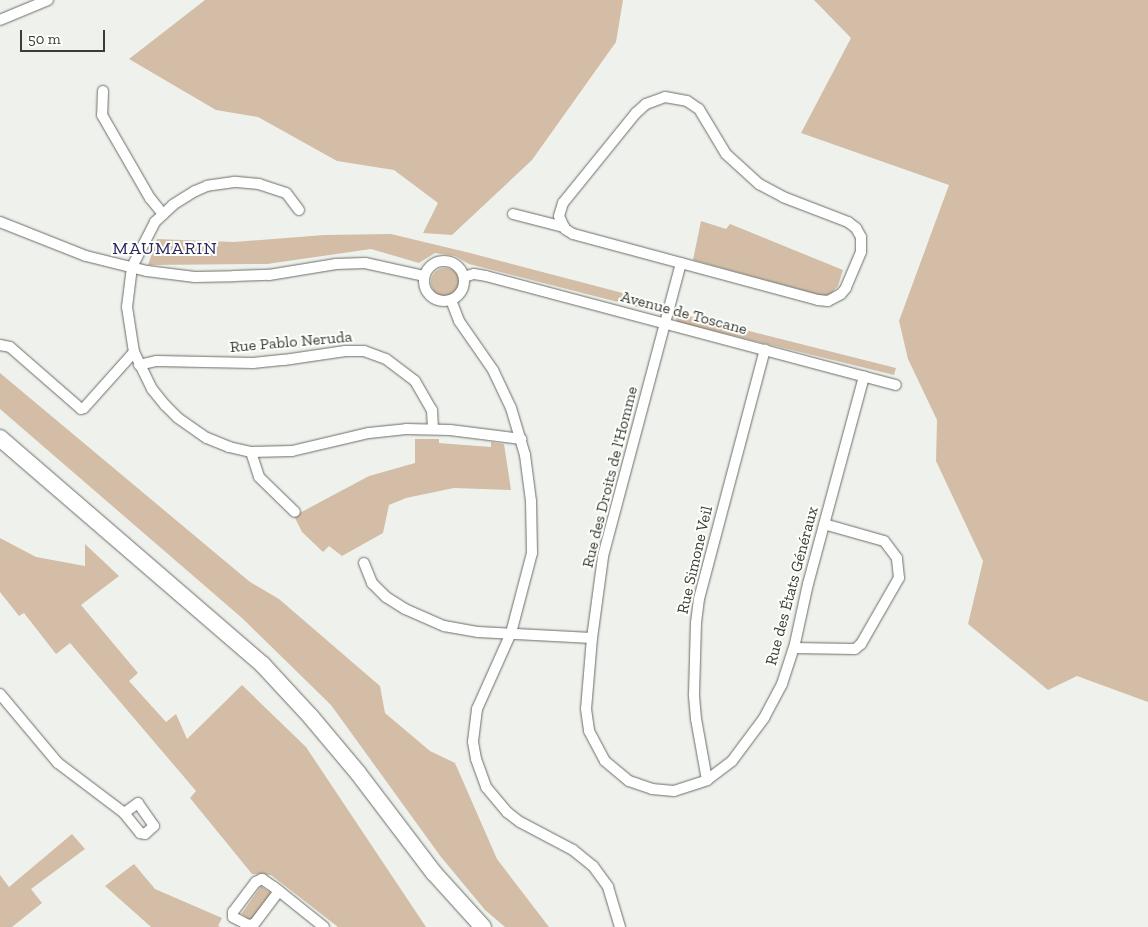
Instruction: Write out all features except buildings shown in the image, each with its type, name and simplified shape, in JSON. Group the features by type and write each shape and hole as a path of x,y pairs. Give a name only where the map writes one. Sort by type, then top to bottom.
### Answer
{"main road":[{"path":"0,438 262,664 311,717 358,773 434,873 483,927"},
{"path":"311,717 403,843 471,927"}],"street":[{"path":"0,20 48,0"},
{"path":"104,91 102,115 150,198 163,214"},
{"path":"673,97 687,101 698,109 726,154 759,184 782,197 848,222 856,228 861,238 861,252 846,288 838,297 828,301 681,263 573,234 564,227 558,216 560,208 636,113 652,101 673,97"},
{"path":"299,210 286,193 258,184 234,182 208,186 196,191 163,214 146,236 132,267 127,307 134,352 152,390 178,418 207,438 229,447 251,452 292,451 370,433 433,429 521,439"},
{"path":"513,214 564,227"},
{"path":"0,222 86,256 132,267 195,277 268,275 336,264 366,263 424,276"},
{"path":"446,261 456,265 464,277 463,288 451,300 440,301 430,296 426,290 424,276 432,265 446,261"},
{"name":"Rue des Droits de l'Homme","path":"681,263 603,557 592,638 587,720 593,742 605,761 629,781 652,789 674,790 707,780"},
{"name":"Avenue de Toscane","path":"464,277 474,274 486,276 896,385"},
{"path":"451,300 459,321 482,353 502,388 521,439 529,476 532,552 512,634 477,709 473,742 480,775 486,787 507,812 520,822 573,850 593,866 601,876 613,899 620,927"},
{"path":"0,345 10,347 81,409 84,408 134,352"},
{"name":"Rue Simone Veil","path":"707,780 696,719 694,694 696,623 699,599 765,350"},
{"name":"Rue Pablo Neruda","path":"139,365 157,361 253,363 345,351 364,352 386,359 415,381 432,410 433,429"},
{"name":"Rue des États Généraux","path":"707,780 732,761 764,718 782,684 794,648 824,524 864,376"},
{"path":"251,452 259,477 295,512"},
{"path":"794,648 851,651 858,647 898,578 897,558 884,541 824,524"},
{"path":"364,563 372,583 386,597 424,619 461,630 592,638"},
{"path":"0,694 54,759 124,813"},
{"path":"279,892 254,924 243,925 233,917 233,912 256,882 265,880 324,927"}],"shaded area":[{"path":"205,0 623,0 616,42 532,160 452,235 423,233 438,203 394,170 337,161 258,117 216,110 129,59"},
{"path":"814,0 1148,0 1148,702 1077,676 1048,690 968,624 983,561 936,461 937,420 908,359 899,321 949,185 801,133 851,38"},
{"path":"701,221 726,229 730,224 843,270 838,286 828,297 693,260"},
{"path":"391,234 661,303 657,312 469,264 455,256 435,253 419,263 371,249 267,264 148,265 157,239 234,242 324,235"},
{"path":"445,268 455,272 459,282 455,292 445,296 435,292 431,282 435,272"},
{"path":"674,312 896,368 894,375 677,322"},
{"path":"0,373 250,582 279,599 380,686 385,713 430,751 455,763 497,859 549,927 505,927 485,910 441,857 331,705 242,618 0,409"},
{"path":"415,439 439,439 439,443 491,447 491,442 504,444 511,490 454,488 406,498 389,505 383,533 342,556 329,546 323,552 302,532 294,516 369,476 415,463"},
{"path":"0,538 36,557 85,566 85,544 119,576 81,605 138,673 129,681 166,722 176,714 187,739 242,685 306,747 426,927 338,927 271,875 252,874 190,798 196,791 70,643 56,654 24,613 19,616 0,592"},
{"path":"72,834 85,849 31,889 42,903 12,927 0,927 0,875 9,887"},
{"path":"134,864 155,889 222,918 218,926 221,927 151,927 105,886"},
{"path":"261,886 271,893 251,921 241,914"}],"district":[{"name":"MAUMARIN","path":"165,248"}]}
